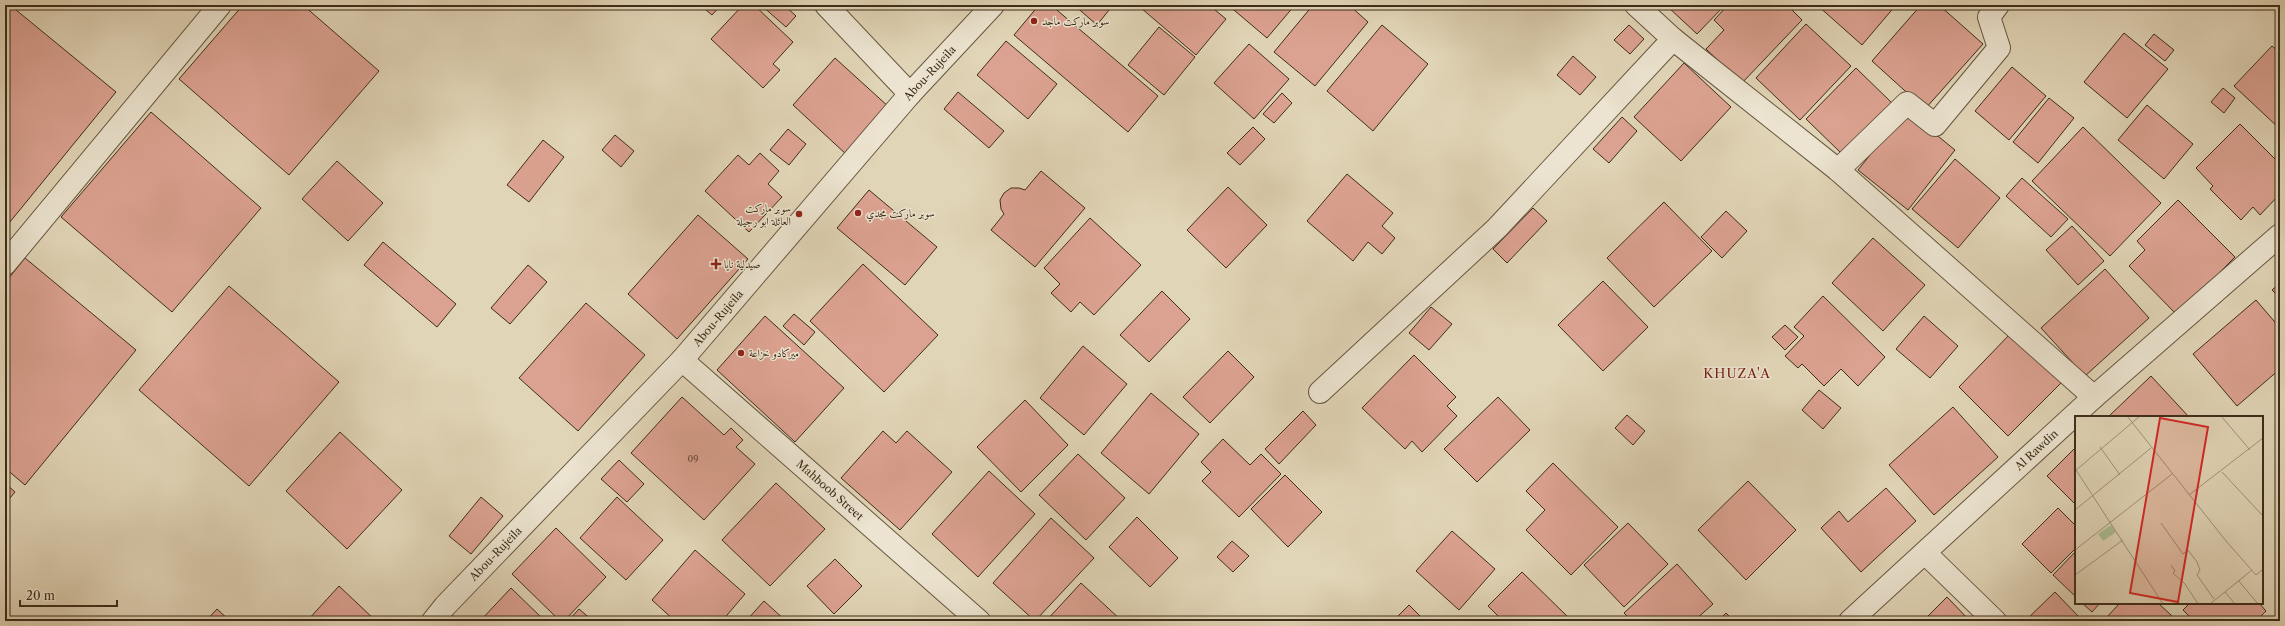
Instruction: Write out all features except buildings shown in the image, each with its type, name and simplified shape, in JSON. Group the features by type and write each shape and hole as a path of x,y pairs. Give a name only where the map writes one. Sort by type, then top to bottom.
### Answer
{"street":[{"path":"5,264 220,5"},
{"path":"826,5 910,94"},
{"name":"Abou-Rujeila","path":"433,621 445,606 682,360 910,94 993,5"},
{"path":"1636,5 1673,38 1838,170 2094,397"},
{"path":"1838,170 1907,103 1935,125 1999,48 1989,17 1998,5"},
{"path":"1320,392 1497,228 1673,38"},
{"name":"Al Rawdin","path":"1851,621 2094,397 2280,235"},
{"name":"Mahboob Street","path":"682,360 979,621"},
{"path":"1925,553 1995,621"}],"place":[{"name":"سوبر ماركت ماجد","path":"1034,21"},
{"name":"سوبر ماركت مجدي","path":"858,213"},
{"name":"سوبر ماركت العائلة ابو رجيلة","path":"799,214"},
{"name":"صيدلية نايا","path":"716,264"},
{"name":"ميركادو خزاعة","path":"741,353"}],"district":[{"name":"KHUZA'A","path":"1737,373"}]}
